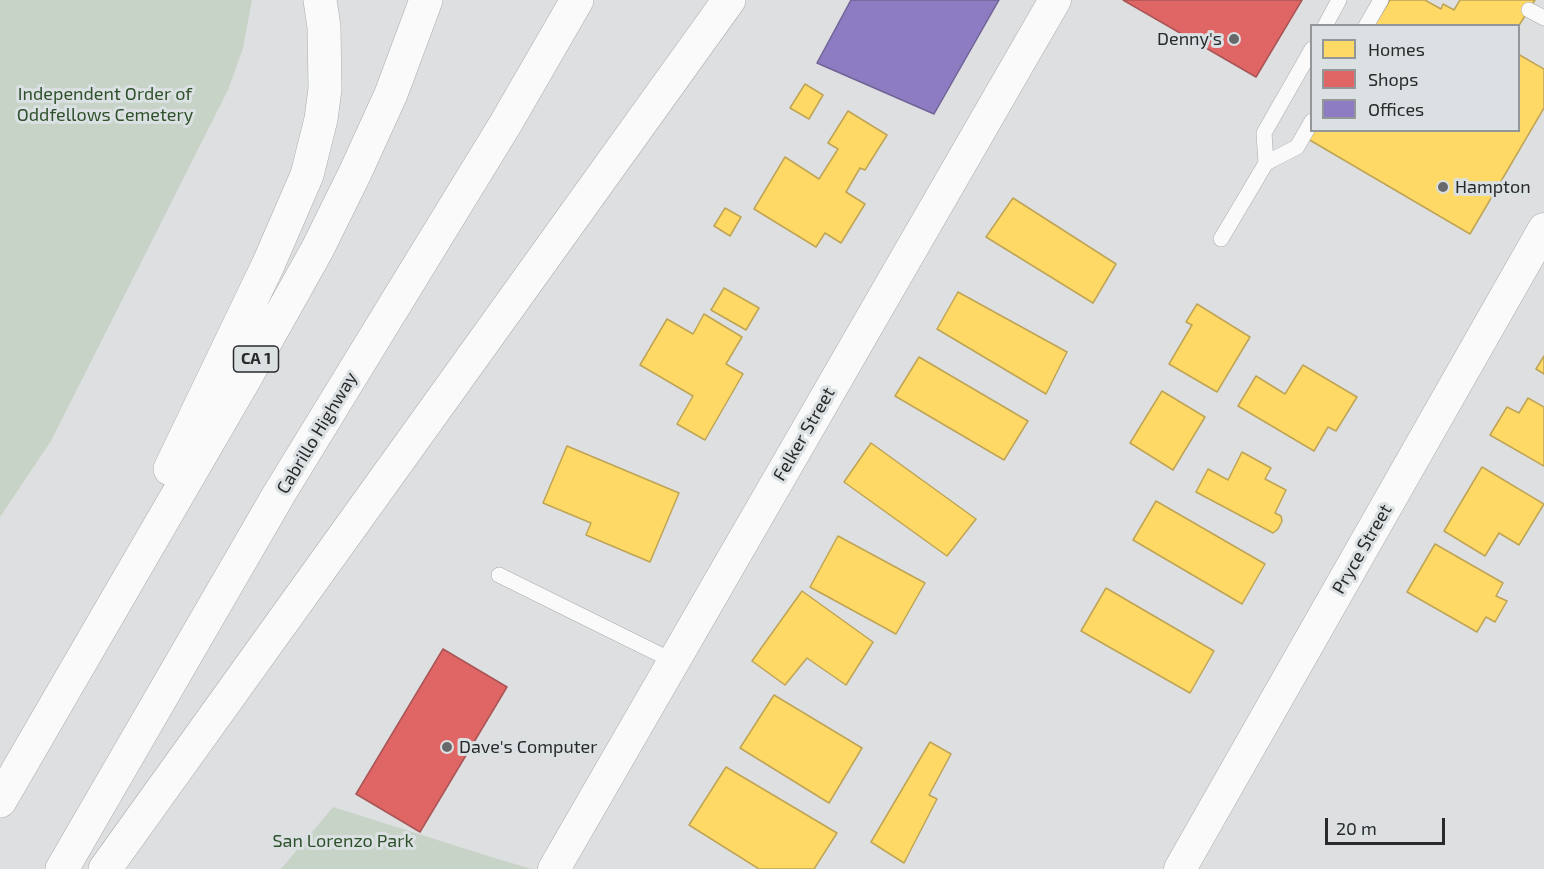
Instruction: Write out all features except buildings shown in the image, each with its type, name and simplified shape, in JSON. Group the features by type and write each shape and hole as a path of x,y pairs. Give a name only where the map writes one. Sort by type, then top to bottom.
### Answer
{"highway":[{"path":"56,703 263,276 307,175 315,148 325,89 324,27 320,0"},
{"name":"CA 1","path":"0,801 317,250 391,94 426,0"},
{"name":"Cabrillo Highway","path":"62,869 279,494 506,123 577,0"},
{"path":"105,869 729,0"}],"street":[{"name":"Felker Street","path":"554,869 1055,0"},
{"name":"Pryce Street","path":"1180,869 1544,229"}],"lane":[{"path":"1326,24 1339,0"},
{"path":"1367,24 1381,0"},
{"path":"1529,9 1544,18"},
{"path":"1266,163 1264,133 1310,51"},
{"path":"1221,239 1266,163 1296,147 1310,123"},
{"path":"499,575 674,661"}],"green space":[{"name":"Independent Order of Oddfellows Cemetery","path":"0,0 252,0 243,48 228,90 51,441 0,517"},
{"name":"San Lorenzo Park","path":"333,807 501,860 532,869 281,869"}],"place":[{"name":"Denny's","path":"1234,39"},
{"name":"Hampton","path":"1443,187"},
{"name":"Dave's Computer","path":"447,747"}]}
